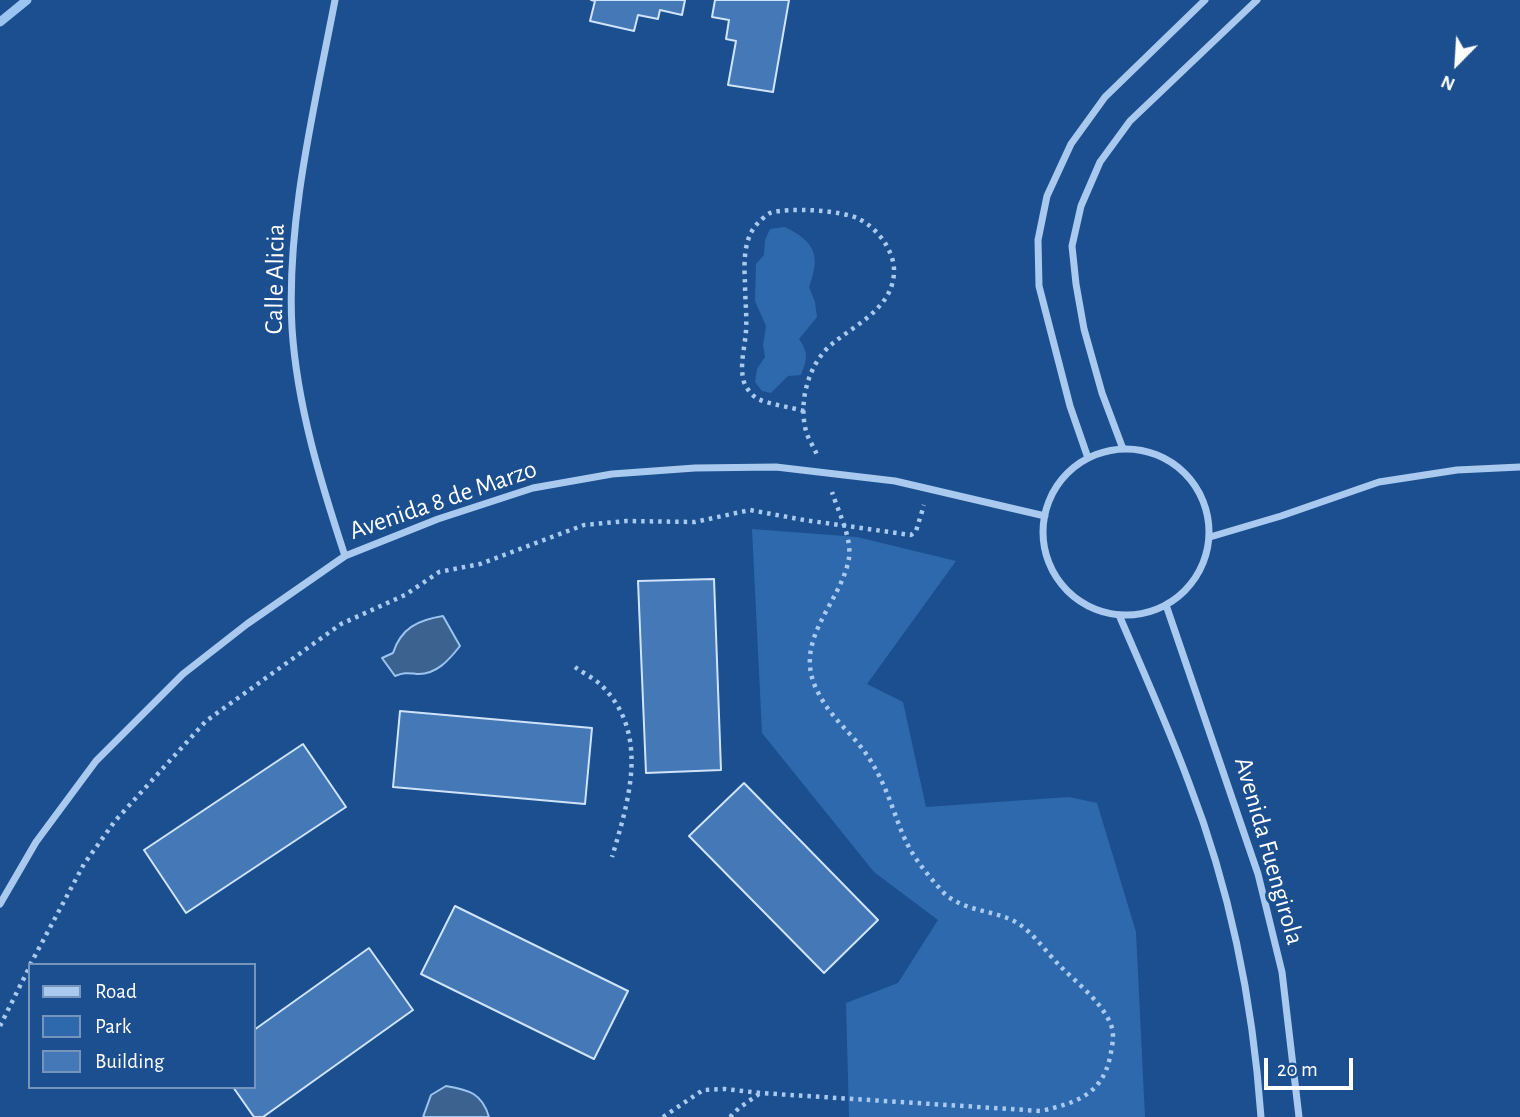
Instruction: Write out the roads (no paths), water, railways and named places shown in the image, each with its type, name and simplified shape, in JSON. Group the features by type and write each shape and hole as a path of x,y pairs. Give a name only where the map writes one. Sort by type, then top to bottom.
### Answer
{"street":[{"name":"Calle Alicia","path":"335,0 301,182 294,240 292,328 303,406 324,491 345,556"},
{"path":"1088,458 1070,406 1039,286 1038,240 1046,196 1071,144 1105,97 1205,0"},
{"path":"1123,449 1102,394 1084,329 1076,284 1072,246 1080,206 1100,162 1130,121 1257,0"},
{"path":"1123,449 1160,455 1191,479 1206,505 1210,537 1200,570 1189,587 1166,605 1153,611 1119,615 1092,608 1065,589 1046,557 1042,530 1048,502 1069,471 1088,458 1123,449"},
{"name":"Avenida 8 de Marzo","path":"0,904 36,842 96,761 183,674 247,624 345,556 438,519 533,488 612,474 695,468 776,467 895,481 1045,516"},
{"path":"1210,537 1281,516 1378,482 1457,470 1520,467"},
{"name":"Avenida Fuengirola","path":"1166,605 1258,874 1282,971 1299,1117"},
{"name":"Avenida Fuengirola","path":"1119,615 1190,785 1223,891 1244,979 1261,1117"}],"waterway":[{"path":"0,22 27,0"}]}
